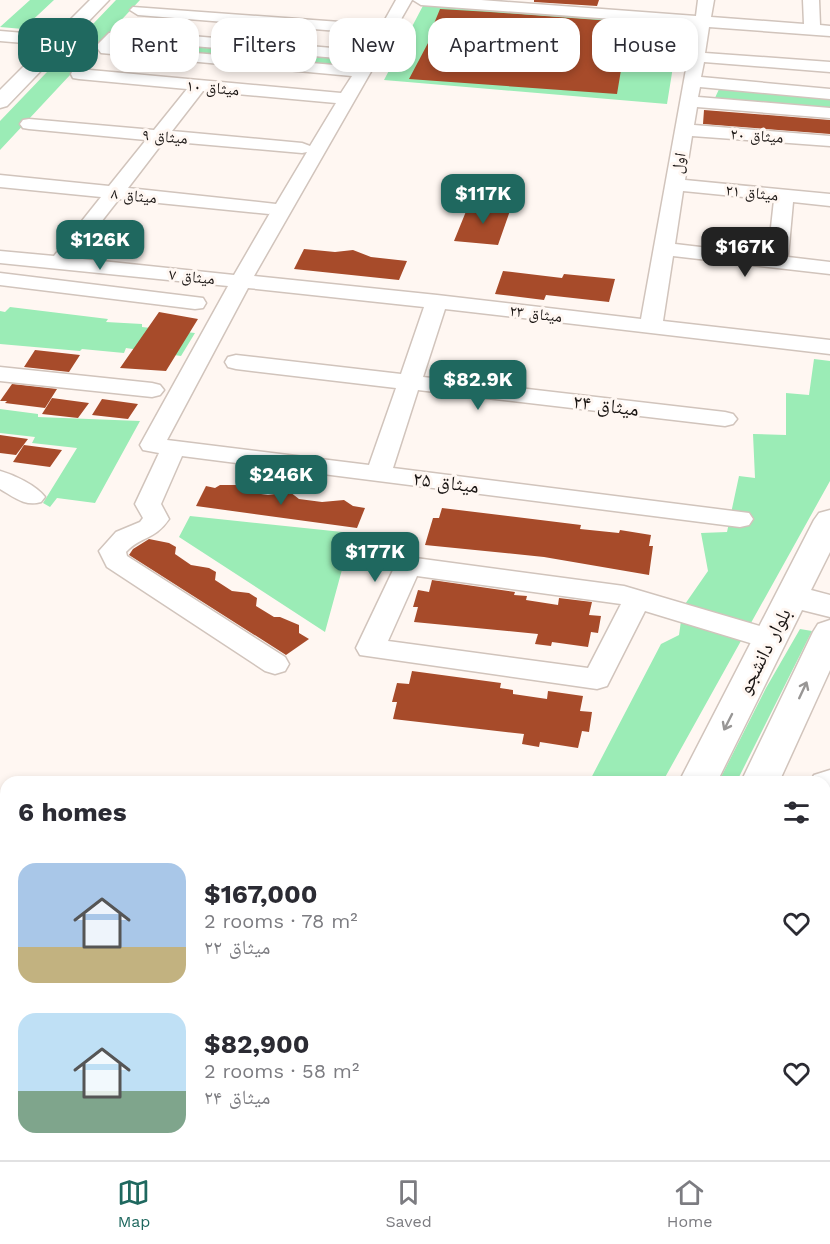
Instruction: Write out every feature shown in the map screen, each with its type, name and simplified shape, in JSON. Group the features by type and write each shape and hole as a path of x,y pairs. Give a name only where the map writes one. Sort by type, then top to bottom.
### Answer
{"main road":[{"path":"82,18 100,0"},
{"path":"0,102 30,72"},
{"name":"بلوار دانشجو","path":"701,776 830,520"},
{"path":"792,596 830,606"},
{"path":"763,776 830,632"}],"street":[{"path":"394,18 404,0"},
{"path":"421,0 830,31"},
{"name":"اول","path":"698,45 706,0"},
{"path":"811,0 812,29"},
{"path":"248,18 258,6"},
{"path":"138,10 235,18"},
{"path":"329,52 121,35 115,36 104,46 107,50 329,69"},
{"path":"0,36 18,38"},
{"path":"698,57 830,67"},
{"path":"275,664 116,561 112,551 125,538 149,528 156,519 148,504 163,447 241,281 362,72"},
{"name":"اول","path":"651,327 694,72"},
{"name":"میثاق ۱۰","path":"79,74 347,99"},
{"path":"693,81 830,94"},
{"path":"59,263 198,86"},
{"path":"690,101 830,113"},
{"name":"میثاق ۹","path":"29,124 302,148"},
{"name":"میثاق ۲۰","path":"684,130 830,141"},
{"name":"میثاق ۸","path":"0,181 269,208"},
{"name":"میثاق ۲۱","path":"675,185 830,200"},
{"path":"777,262 784,195"},
{"path":"664,249 830,268"},
{"name":"میثاق ۷","path":"0,257 241,281"},
{"path":"87,289 105,267"},
{"path":"0,279 195,303"},
{"name":"میثاق ۲۳","path":"241,281 437,301 830,347"},
{"path":"378,474 437,301"},
{"name":"میثاق ۲۴","path":"236,362 725,419"},
{"path":"0,374 152,390"},
{"name":"میثاق ۲۵","path":"163,447 740,519"},
{"path":"0,479 32,497"},
{"path":"637,598 597,679 370,648 408,566 624,595 637,598 770,639"}],"green space":[{"path":"30,0 54,0 35,18 18,18 18,29 0,27"},
{"path":"116,0 140,0 123,18 110,18 110,32 98,45 98,19"},
{"path":"426,0 681,17 592,18 592,72 672,72 667,104 384,80 388,72 416,72 416,19"},
{"path":"199,44 211,45 211,56 199,55"},
{"path":"317,53 329,54 329,66 317,65"},
{"path":"47,72 73,72 0,150 0,121"},
{"path":"720,87 830,97 830,110 714,100"},
{"path":"10,307 195,333 181,356 126,348 124,353 0,344 0,311 5,312"},
{"path":"814,359 830,361 830,481 666,776 592,776 661,644 679,635 683,607 708,571 701,533 727,532 739,476 755,478 753,434 786,435 786,393 809,395"},
{"path":"0,409 38,414 38,417 140,421 95,503 57,498 50,507 43,503 77,448 32,443 35,437 0,433"},
{"path":"190,516 352,533 325,632 179,537"},
{"path":"800,629 812,631 740,776 722,776 766,688"}],"building":[{"path":"534,0 599,0 597,6 534,2"},
{"path":"440,9 571,18 436,18"},
{"path":"580,19 592,20 592,72 621,72 617,94 409,79 413,72 416,72 416,66 428,43 428,72 580,72"},
{"path":"704,110 830,120 830,134 703,124"},
{"path":"469,204 511,208 498,245 454,241"},
{"path":"304,249 335,252 353,250 371,257 407,261 399,280 294,269"},
{"path":"503,271 562,278 564,274 615,279 609,302 546,295 544,300 495,294"},
{"path":"159,312 198,319 166,371 120,368"},
{"path":"35,350 80,355 69,372 24,367"},
{"path":"12,384 57,389 45,408 0,401"},
{"path":"52,398 89,403 78,418 42,414"},
{"path":"102,399 138,404 128,419 92,415"},
{"path":"0,435 28,439 16,455 0,453"},
{"path":"24,445 62,450 50,467 13,462"},
{"path":"220,485 238,485 246,492 268,495 290,492 299,499 322,502 344,500 353,506 365,508 357,528 196,506 206,486 215,488"},
{"path":"442,508 581,525 580,529 619,533 620,530 651,535 649,546 653,546 649,575 544,557 425,545 433,518 439,518"},
{"path":"149,539 169,543 176,547 175,554 191,565 209,568 216,572 215,580 232,591 249,593 257,598 256,606 274,617 280,617 299,625 299,633 309,639 286,655 129,555 133,549"},
{"path":"432,580 515,592 514,595 527,596 526,600 558,605 559,598 592,602 589,615 601,616 598,633 591,632 588,647 552,642 551,646 535,644 538,634 414,622 418,607 413,607 418,590 429,592"},
{"path":"412,671 501,683 500,688 513,690 513,694 547,699 548,691 583,696 580,711 592,712 589,732 582,731 578,748 540,742 539,747 522,744 524,734 393,719 397,702 392,702 397,683 409,684"}]}
